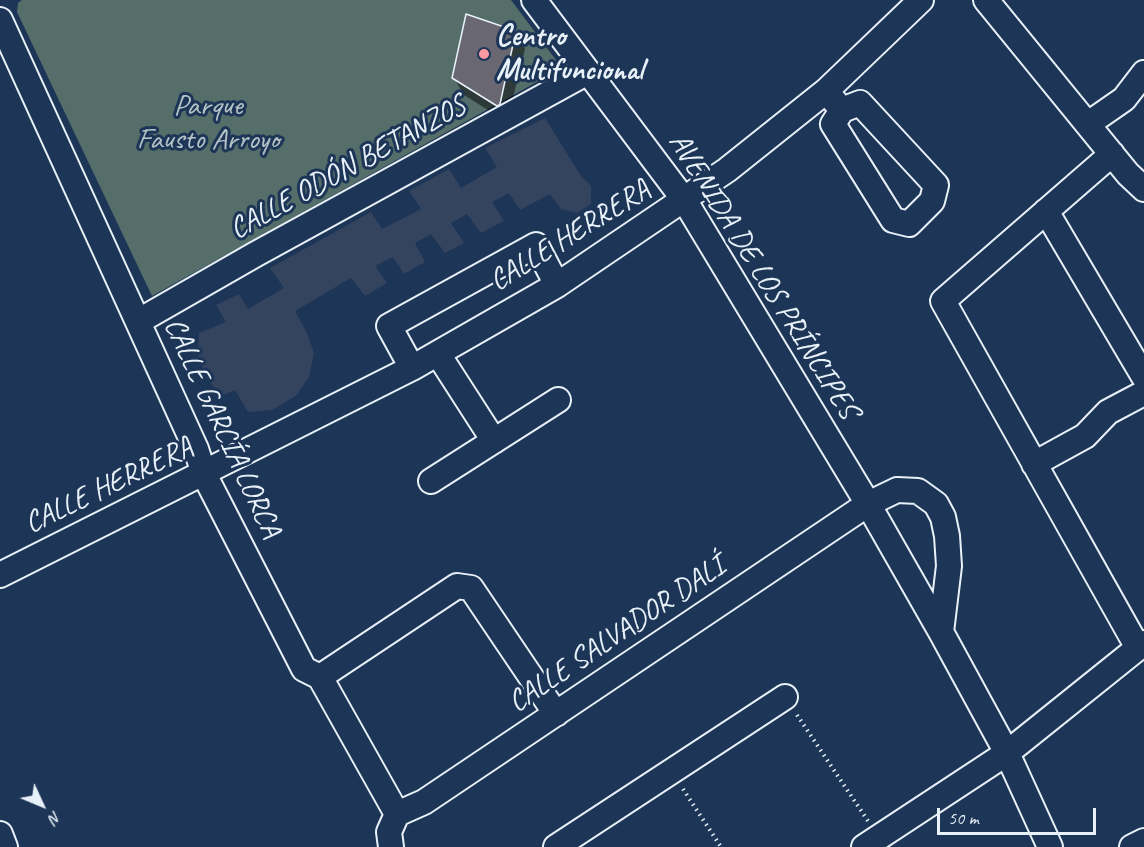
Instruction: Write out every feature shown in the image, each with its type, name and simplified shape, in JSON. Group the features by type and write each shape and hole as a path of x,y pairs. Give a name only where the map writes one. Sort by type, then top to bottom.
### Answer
{"street":[{"name":"AVENIDA DE LOS PRÍNCIPES","path":"534,0 685,201 868,504 941,632 1007,753 1050,847"},
{"name":"CALLE HERRERA","path":"0,575 412,368 558,285 685,201 727,170 826,91 921,0"},
{"path":"986,0 1144,189"},
{"name":"CALLE GARCÍA LORCA","path":"0,20 196,449 204,474 304,669 320,677 397,814"},
{"name":"CALLE ODÓN BETANZOS","path":"138,321 588,72"},
{"path":"1088,124 1124,99 1144,73"},
{"path":"826,91 842,110"},
{"path":"860,103 936,185 932,201 909,224 893,220 833,124 842,110 860,103"},
{"path":"871,842 1007,753 1141,646 1034,464 943,301 1112,153"},
{"path":"1046,211 1144,377"},
{"path":"412,368 389,326 536,245 558,285"},
{"path":"438,354 494,441"},
{"path":"1034,464 1084,436 1108,412 1144,393"},
{"path":"431,481 558,400"},
{"path":"868,504 897,490 918,491 936,504 943,517 947,536 949,566 941,632"},
{"name":"CALLE SALVADOR DALÍ","path":"397,814 424,802 868,504"},
{"path":"320,677 457,586 471,588 556,714"},
{"path":"556,847 785,697"},
{"path":"389,846 389,832 397,814"},
{"path":"0,834 5,847"},
{"path":"1132,847 1144,841"}],"path":[{"path":"785,697 871,842"},
{"path":"672,771 721,847"}],"shaded area":[{"path":"545,118 581,176 591,186 591,204 577,213 561,209 550,194 520,210 509,193 492,202 504,221 481,233 467,214 451,223 464,243 445,253 431,234 415,243 425,262 404,274 393,257 375,266 387,283 365,296 351,278 295,311 314,353 309,377 296,396 272,410 248,412 235,390 221,396 206,377 198,357 199,333 226,322 216,305 239,294 248,309 284,288 270,268 371,212 382,229 421,209 409,191 449,169 461,188 497,167 485,148"}],"green space":[{"name":"Parque Fausto Arroyo","path":"22,0 511,0 562,68 152,296 17,12 18,3"}],"building":[{"name":"Centro Multifuncional","path":"466,14 516,31 500,104 497,106 452,78"}],"place":[{"name":"Centro Multifuncional","path":"484,54"}]}
